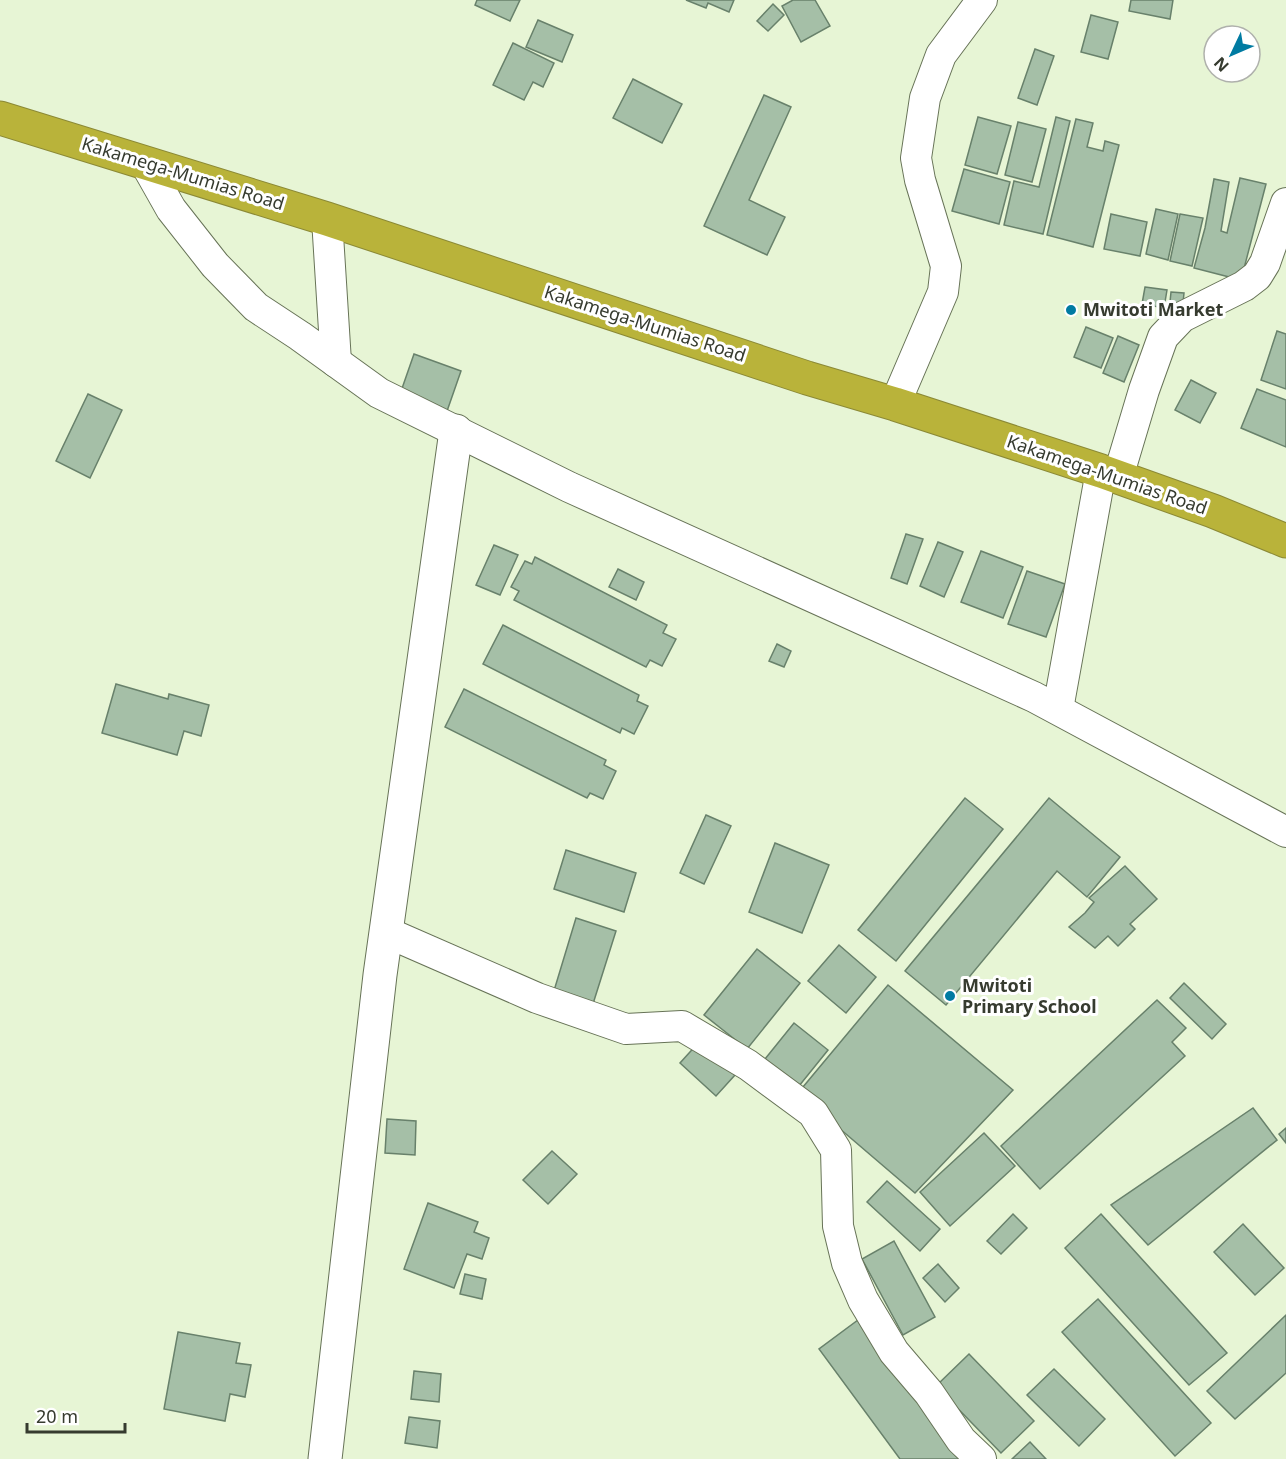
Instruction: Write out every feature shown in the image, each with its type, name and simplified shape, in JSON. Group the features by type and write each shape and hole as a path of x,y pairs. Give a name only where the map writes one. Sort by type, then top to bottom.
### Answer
{"highway":[{"name":"Kakamega-Mumias Road","path":"0,118 327,219 807,378 1110,474 1286,541"}],"street":[{"path":"894,404 943,292 946,266 923,192 916,158 925,98 941,55 982,0"},
{"path":"145,163 171,209 215,265 256,307 379,393 569,487 1058,709 1286,832"},
{"path":"1058,709 1110,474 1163,337 1182,317 1244,286 1257,276 1265,263 1286,203"},
{"path":"327,219 336,362"},
{"path":"325,1459 386,932 456,431"},
{"path":"386,932 537,998 626,1029 682,1026 748,1065 813,1113 836,1149 838,1226 847,1263 863,1300 894,1352 929,1393 961,1440 981,1459"}],"building":[{"path":"477,0 520,0 510,21 475,5"},
{"path":"686,0 734,0 729,12 708,3 706,8"},
{"path":"793,0 815,0 830,26 801,42 782,6"},
{"path":"1131,0 1173,0 1170,19 1129,11"},
{"path":"773,4 784,15 768,31 757,21"},
{"path":"1091,15 1118,22 1108,59 1081,52"},
{"path":"538,20 573,35 562,62 526,47"},
{"path":"513,43 554,63 543,87 533,82 524,100 493,85"},
{"path":"1035,49 1054,56 1037,105 1018,98"},
{"path":"633,79 682,104 662,143 613,118"},
{"path":"764,95 791,107 749,200 785,217 767,255 704,226"},
{"path":"978,117 1011,126 997,174 965,165"},
{"path":"1056,117 1070,121 1043,234 1004,225 1014,181 1039,187"},
{"path":"1076,119 1093,123 1087,147 1103,151 1105,141 1119,145 1093,247 1047,235"},
{"path":"1018,122 1046,129 1032,182 1005,175"},
{"path":"964,169 1010,182 999,224 952,211"},
{"path":"1240,178 1266,184 1241,280 1194,268 1205,228 1214,179 1229,182 1221,231 1227,233"},
{"path":"1156,209 1178,214 1168,260 1146,254"},
{"path":"1111,214 1147,222 1140,256 1104,249"},
{"path":"1180,214 1203,218 1192,266 1170,261"},
{"path":"1145,287 1167,290 1164,308 1142,304"},
{"path":"1171,292 1184,293 1182,313 1169,312"},
{"path":"1086,327 1113,338 1101,368 1074,357"},
{"path":"1277,331 1286,334 1286,389 1261,380"},
{"path":"1118,336 1139,345 1124,382 1103,373"},
{"path":"414,354 461,371 446,414 399,397"},
{"path":"1191,380 1216,393 1200,423 1175,410"},
{"path":"1257,389 1286,400 1286,447 1241,428"},
{"path":"88,394 122,410 90,478 56,461"},
{"path":"906,534 923,539 907,584 891,578"},
{"path":"938,542 963,552 944,597 920,586"},
{"path":"494,545 518,555 500,595 476,585"},
{"path":"981,551 1023,567 1003,618 961,602"},
{"path":"535,557 667,625 663,633 676,639 662,666 650,660 646,667 514,600 519,591 511,587 525,561 532,564"},
{"path":"618,569 644,582 636,600 609,587"},
{"path":"1027,571 1065,584 1046,637 1008,624"},
{"path":"503,625 639,695 637,701 648,706 634,734 622,728 620,733 483,664"},
{"path":"777,644 791,651 784,667 769,661"},
{"path":"116,684 168,699 169,694 209,705 201,736 184,731 177,755 102,733"},
{"path":"464,689 606,760 604,765 616,771 603,799 590,793 587,798 445,727"},
{"path":"965,798 1003,829 896,961 858,930"},
{"path":"1049,798 1120,857 1087,897 1057,871 946,1005 905,971"},
{"path":"706,815 731,826 704,884 680,873"},
{"path":"775,843 829,865 802,933 749,912"},
{"path":"566,850 636,873 624,912 554,889"},
{"path":"1125,866 1157,899 1130,924 1135,929 1118,946 1108,936 1095,948 1069,927 1094,902 1089,898"},
{"path":"576,918 616,931 592,1007 553,994"},
{"path":"839,945 876,977 846,1013 808,981"},
{"path":"757,949 800,983 747,1049 704,1015"},
{"path":"1184,983 1226,1024 1212,1039 1170,998"},
{"path":"888,985 1013,1090 915,1193 798,1093"},
{"path":"1157,1000 1186,1028 1172,1042 1185,1056 1040,1189 1001,1146"},
{"path":"794,1023 828,1050 795,1091 761,1064"},
{"path":"699,1042 735,1075 716,1096 680,1063"},
{"path":"1253,1108 1277,1140 1148,1245 1111,1205"},
{"path":"387,1119 416,1121 415,1155 385,1153"},
{"path":"1286,1128 1286,1143 1279,1134"},
{"path":"984,1133 1015,1166 950,1226 920,1192"},
{"path":"552,1151 577,1174 548,1204 523,1180"},
{"path":"887,1181 940,1229 920,1251 867,1202"},
{"path":"428,1203 478,1222 474,1232 489,1238 482,1259 467,1254 454,1288 404,1269"},
{"path":"1013,1214 1027,1228 1001,1254 987,1241"},
{"path":"1101,1214 1227,1353 1189,1385 1065,1248"},
{"path":"1243,1224 1284,1268 1255,1295 1214,1252"},
{"path":"894,1241 935,1317 903,1335 862,1259"},
{"path":"938,1264 959,1288 945,1302 923,1278"},
{"path":"465,1274 486,1279 482,1299 460,1294"},
{"path":"1098,1299 1211,1423 1175,1456 1062,1332"},
{"path":"1286,1315 1286,1373 1235,1419 1207,1391"},
{"path":"862,1317 964,1455 959,1459 900,1459 819,1349"},
{"path":"178,1332 240,1343 236,1363 251,1365 245,1397 230,1394 225,1421 164,1409"},
{"path":"969,1354 1034,1421 1001,1453 936,1386"},
{"path":"1054,1369 1105,1419 1079,1446 1027,1395"},
{"path":"414,1371 441,1374 439,1402 411,1399"},
{"path":"409,1417 440,1421 437,1448 405,1443"},
{"path":"1030,1442 1046,1459 1012,1459"}],"place":[{"name":"Mwitoti Market","path":"1071,310"},
{"name":"Mwitoti Primary School","path":"950,996"}]}
